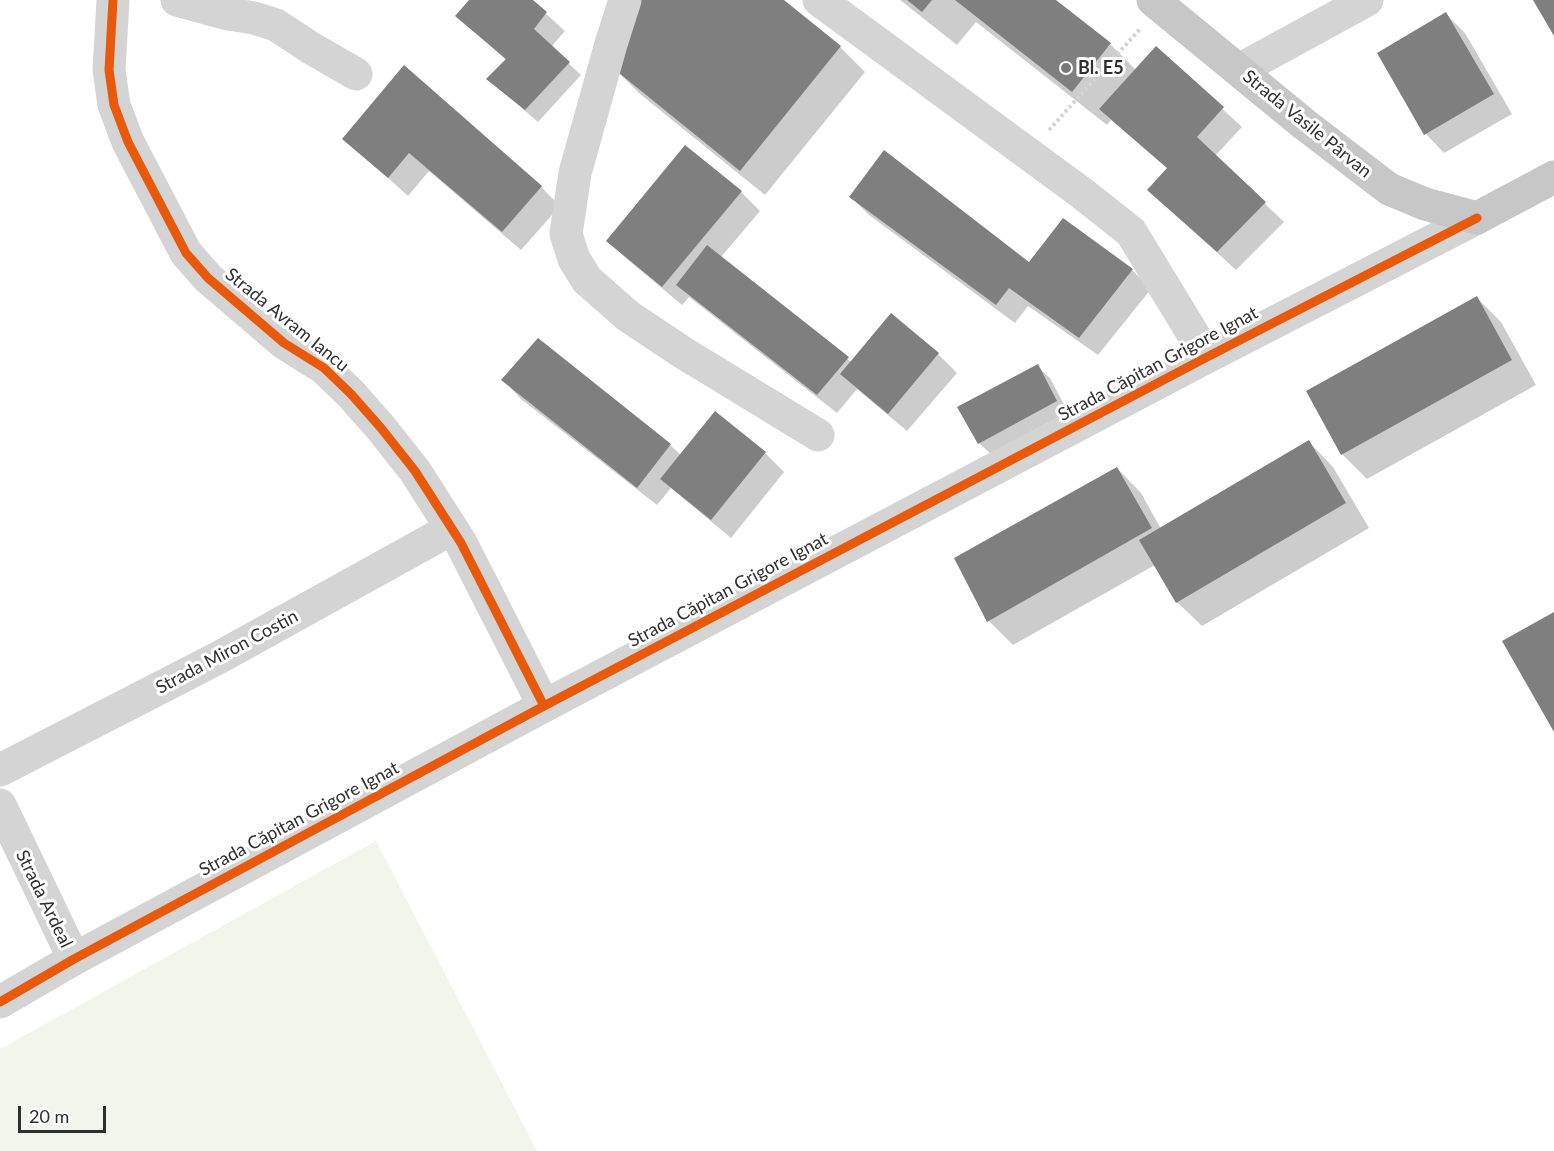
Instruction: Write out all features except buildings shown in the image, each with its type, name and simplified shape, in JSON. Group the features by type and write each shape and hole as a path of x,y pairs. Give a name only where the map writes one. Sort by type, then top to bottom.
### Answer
{"main road":[{"name":"Strada Vasile Pârvan","path":"1157,3 1304,124 1389,189 1425,204 1477,218"},
{"name":"Strada Căpitan Grigore Ignat","path":"1477,218 1554,177"}],"street":[{"name":"Strada Avram Iancu","path":"113,0 109,70 114,105 128,142 186,253 208,278 284,343 324,368 351,393 415,471 461,543 544,706"},
{"path":"177,0 276,25 356,74"},
{"path":"625,0 610,44 575,173 566,234 574,259 587,280 628,316 682,352 818,435"},
{"path":"819,0 1131,232 1207,357"},
{"path":"1239,70 1367,0"},
{"name":"Strada Căpitan Grigore Ignat","path":"0,1002 74,959 544,706 1207,357 1477,218"},
{"name":"Strada Miron Costin","path":"0,770 218,658 451,529"},
{"name":"Strada Ardeal","path":"0,805 74,959"}],"path":[{"path":"1028,154 1157,3"}],"shaded area":[{"path":"376,841 537,1151 0,1151 0,1049"}],"cycle path":[{"path":"113,0 109,70 114,105 128,142 186,253 208,278 284,343 324,368 351,394 415,471 461,543 544,706"},
{"path":"0,1002 74,959 544,706 1207,357 1477,218"}],"place":[{"name":"Bl. E5","path":"1066,68"}]}
